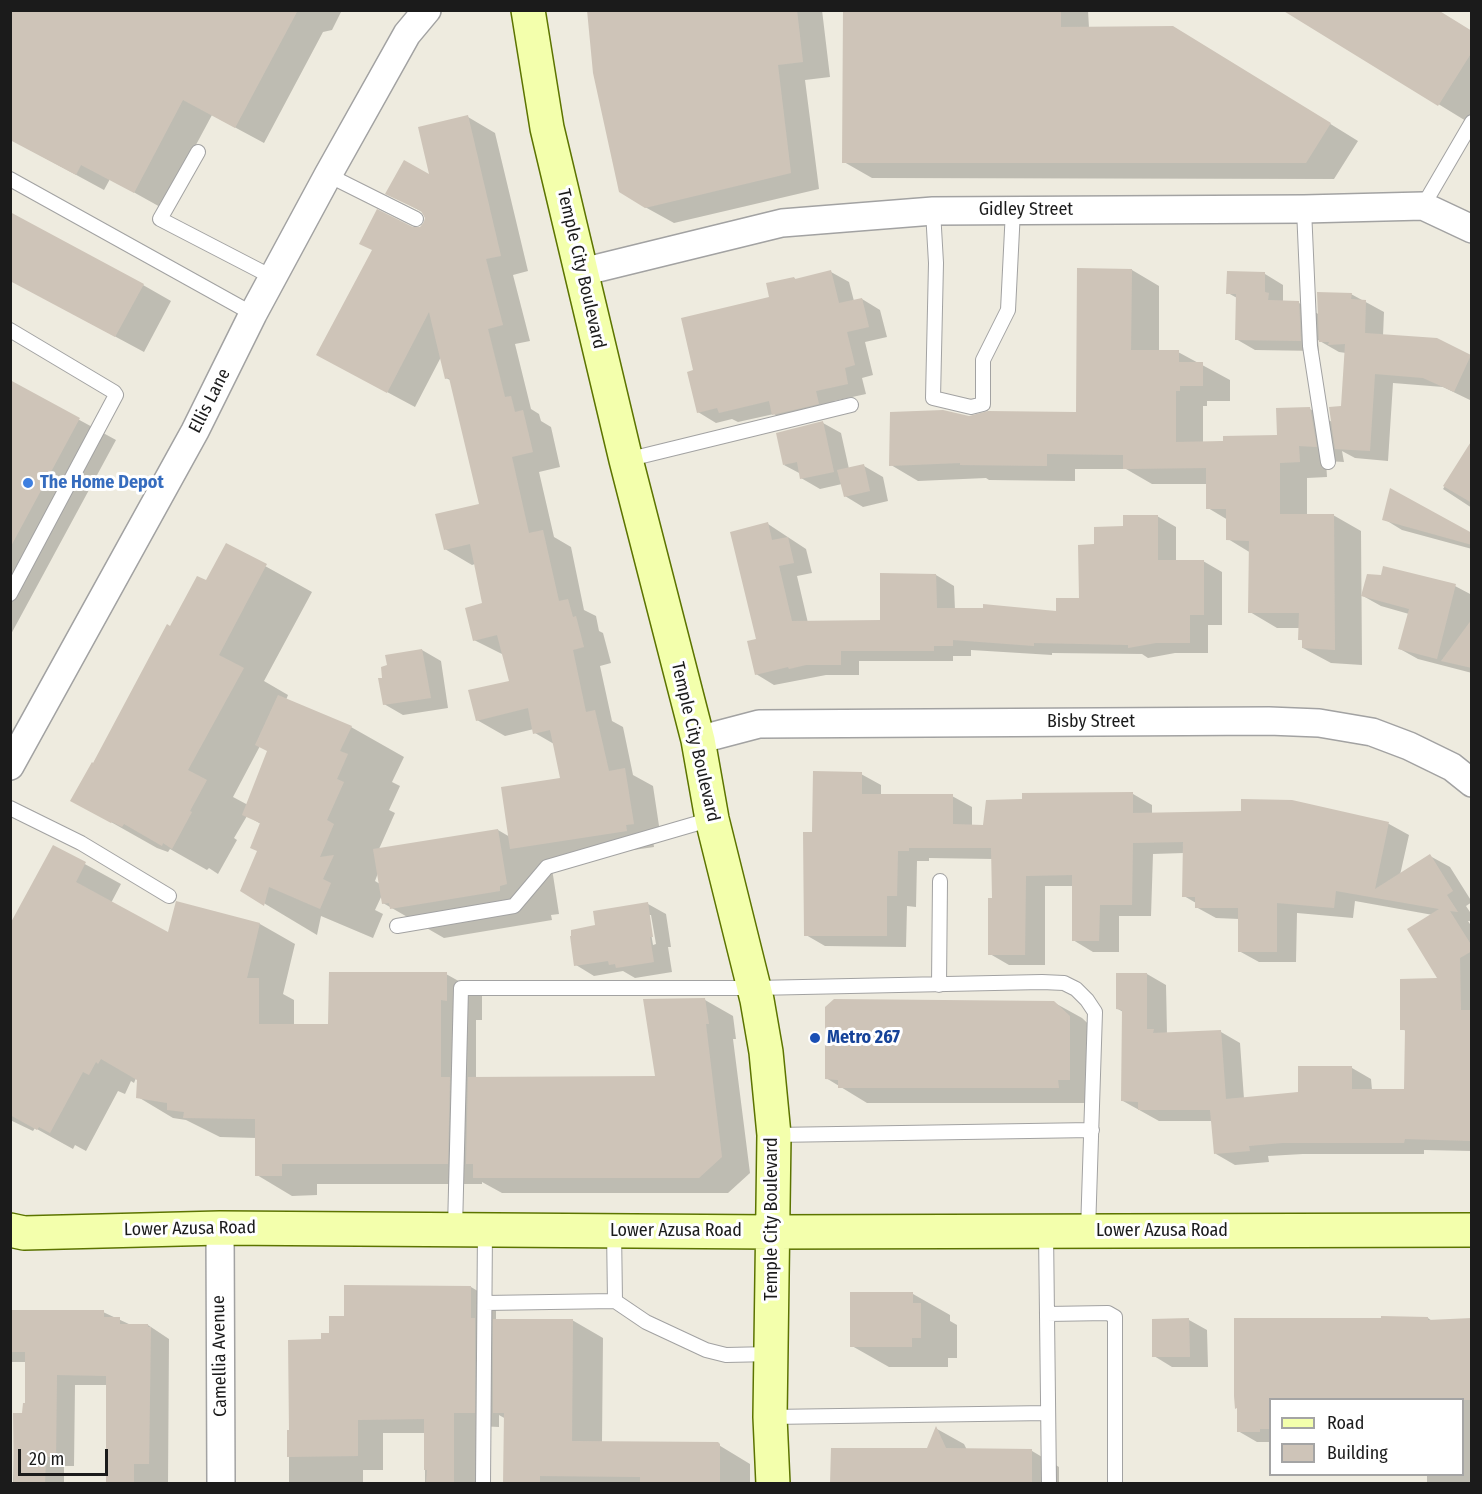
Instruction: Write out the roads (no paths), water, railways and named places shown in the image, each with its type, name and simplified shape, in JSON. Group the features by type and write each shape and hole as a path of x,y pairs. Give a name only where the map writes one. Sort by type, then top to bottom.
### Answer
{"main road":[{"name":"Temple City Boulevard","path":"528,10 547,128 626,460 698,740 712,819 755,988 774,1135 771,1354 773,1484"},
{"name":"Lower Azusa Road","path":"15,1233 220,1228 772,1232 1472,1230"}],"street":[{"name":"Ellis Lane","path":"10,766 195,431 272,277 411,22 427,10"},
{"name":"Gidley Street","path":"582,272 782,223 933,211 1423,206 1472,229"},
{"name":"Bisby Street","path":"698,740 759,724 1257,721 1319,723 1372,732 1409,746 1452,767 1472,783"},
{"name":"Camellia Avenue","path":"220,1228 221,1484"}],"lane":[{"path":"1423,206 1472,122"},
{"path":"198,152 160,219 272,277"},
{"path":"328,175 416,219"},
{"path":"10,179 253,314"},
{"path":"1304,209 1310,346 1328,462"},
{"path":"933,211 936,263 933,398 971,407 983,404 983,360 1008,310 1013,210"},
{"path":"10,330 116,395 10,594"},
{"path":"626,460 851,405"},
{"path":"10,808 81,843 169,896"},
{"path":"397,926 514,906 547,867 712,819"},
{"path":"939,985 940,881"},
{"path":"483,1484 485,1303 470,1229 461,988 755,988 1064,983 1076,989 1095,1012 1088,1231"},
{"path":"774,1135 1092,1130"},
{"path":"614,1230 615,1301"},
{"path":"1046,1231 1049,1484"},
{"path":"485,1303 615,1301 646,1322 706,1350 726,1355 771,1354"},
{"path":"1047,1314 1108,1313 1115,1317 1115,1484"},
{"path":"771,1417 1048,1413"}],"place":[{"name":"The Home Depot","path":"28,483"},
{"name":"Metro 267","path":"815,1038"}]}
